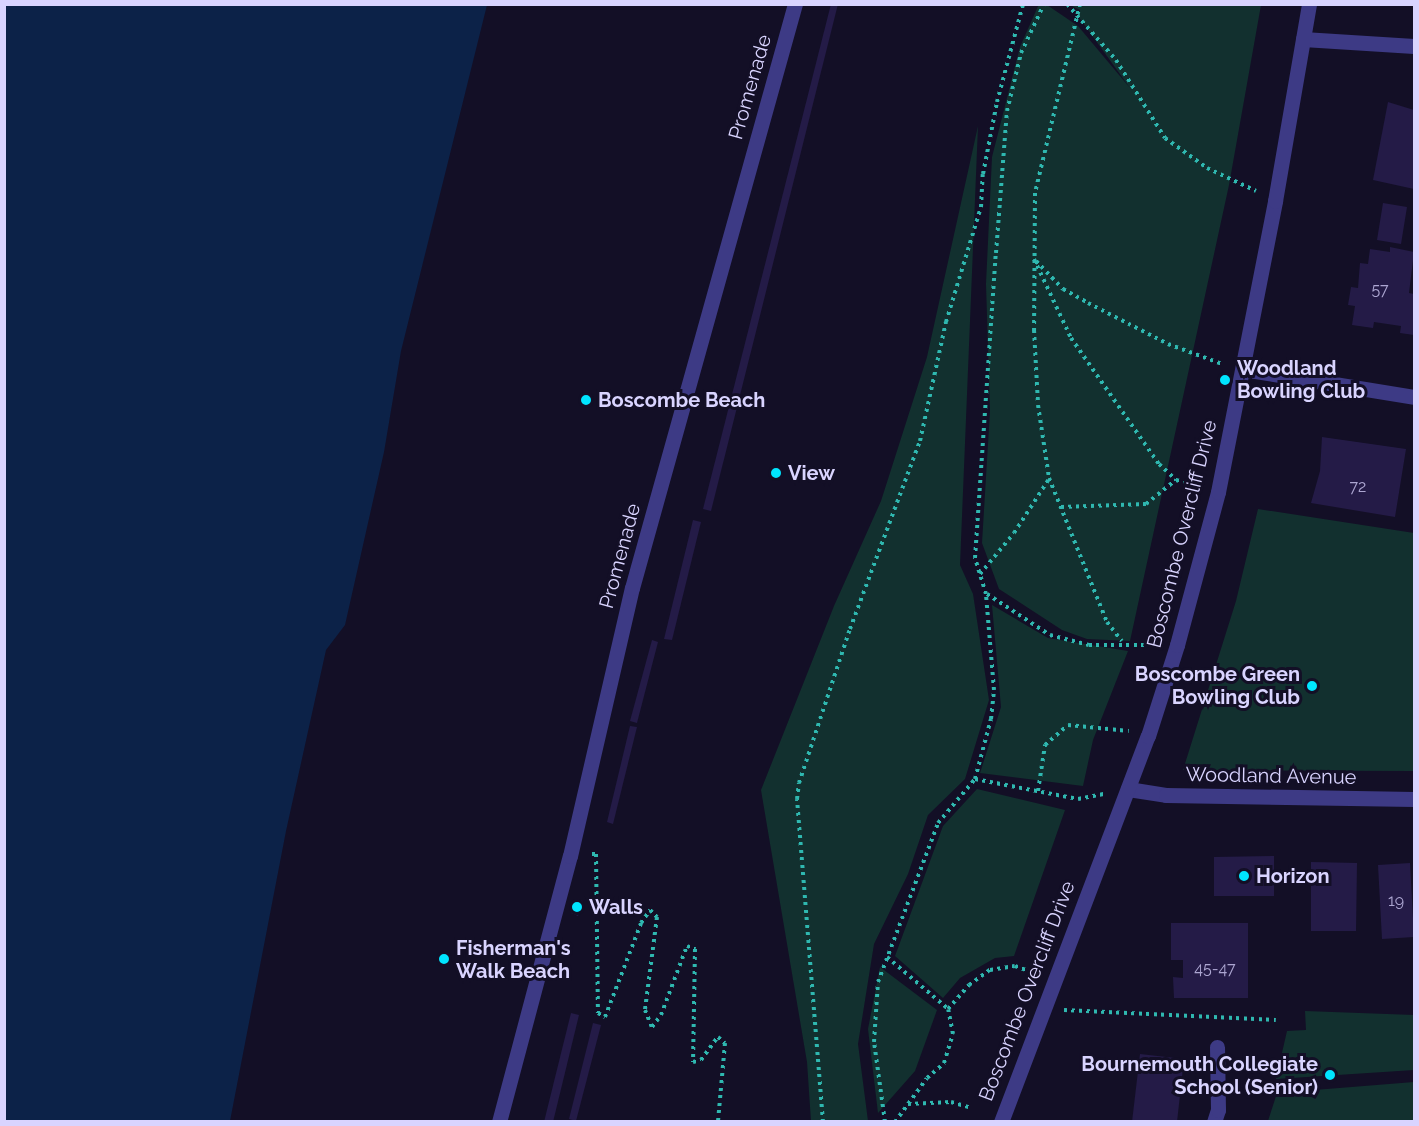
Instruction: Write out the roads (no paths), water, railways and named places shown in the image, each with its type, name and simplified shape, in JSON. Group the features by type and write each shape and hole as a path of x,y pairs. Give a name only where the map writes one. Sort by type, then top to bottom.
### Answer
{"street":[{"name":"Promenade","path":"499,1122 570,856 632,588 795,4"},
{"name":"Boscombe Overcliff Drive","path":"1000,1122 1128,789 1177,645 1212,517 1243,369 1309,4"},
{"path":"1302,39 1414,46"},
{"path":"1243,369 1414,397"},
{"name":"Woodland Avenue","path":"1128,789 1166,795 1414,799"},
{"path":"1214,1122 1218,1110 1217,1047"}],"water":[{"path":"5,4 487,5 401,351 384,452 345,625 326,650 286,831 230,1121 5,1121"}],"place":[{"name":"Woodland Bowling Club","path":"1225,380"},
{"name":"Boscombe Beach","path":"586,400"},
{"name":"View","path":"776,473"},
{"name":"Boscombe Green Bowling Club","path":"1312,686"},
{"name":"Horizon","path":"1244,876"},
{"name":"Walls","path":"577,907"},
{"name":"Fisherman's Walk Beach","path":"444,959"},
{"name":"Bournemouth Collegiate School (Senior)","path":"1330,1075"}]}
